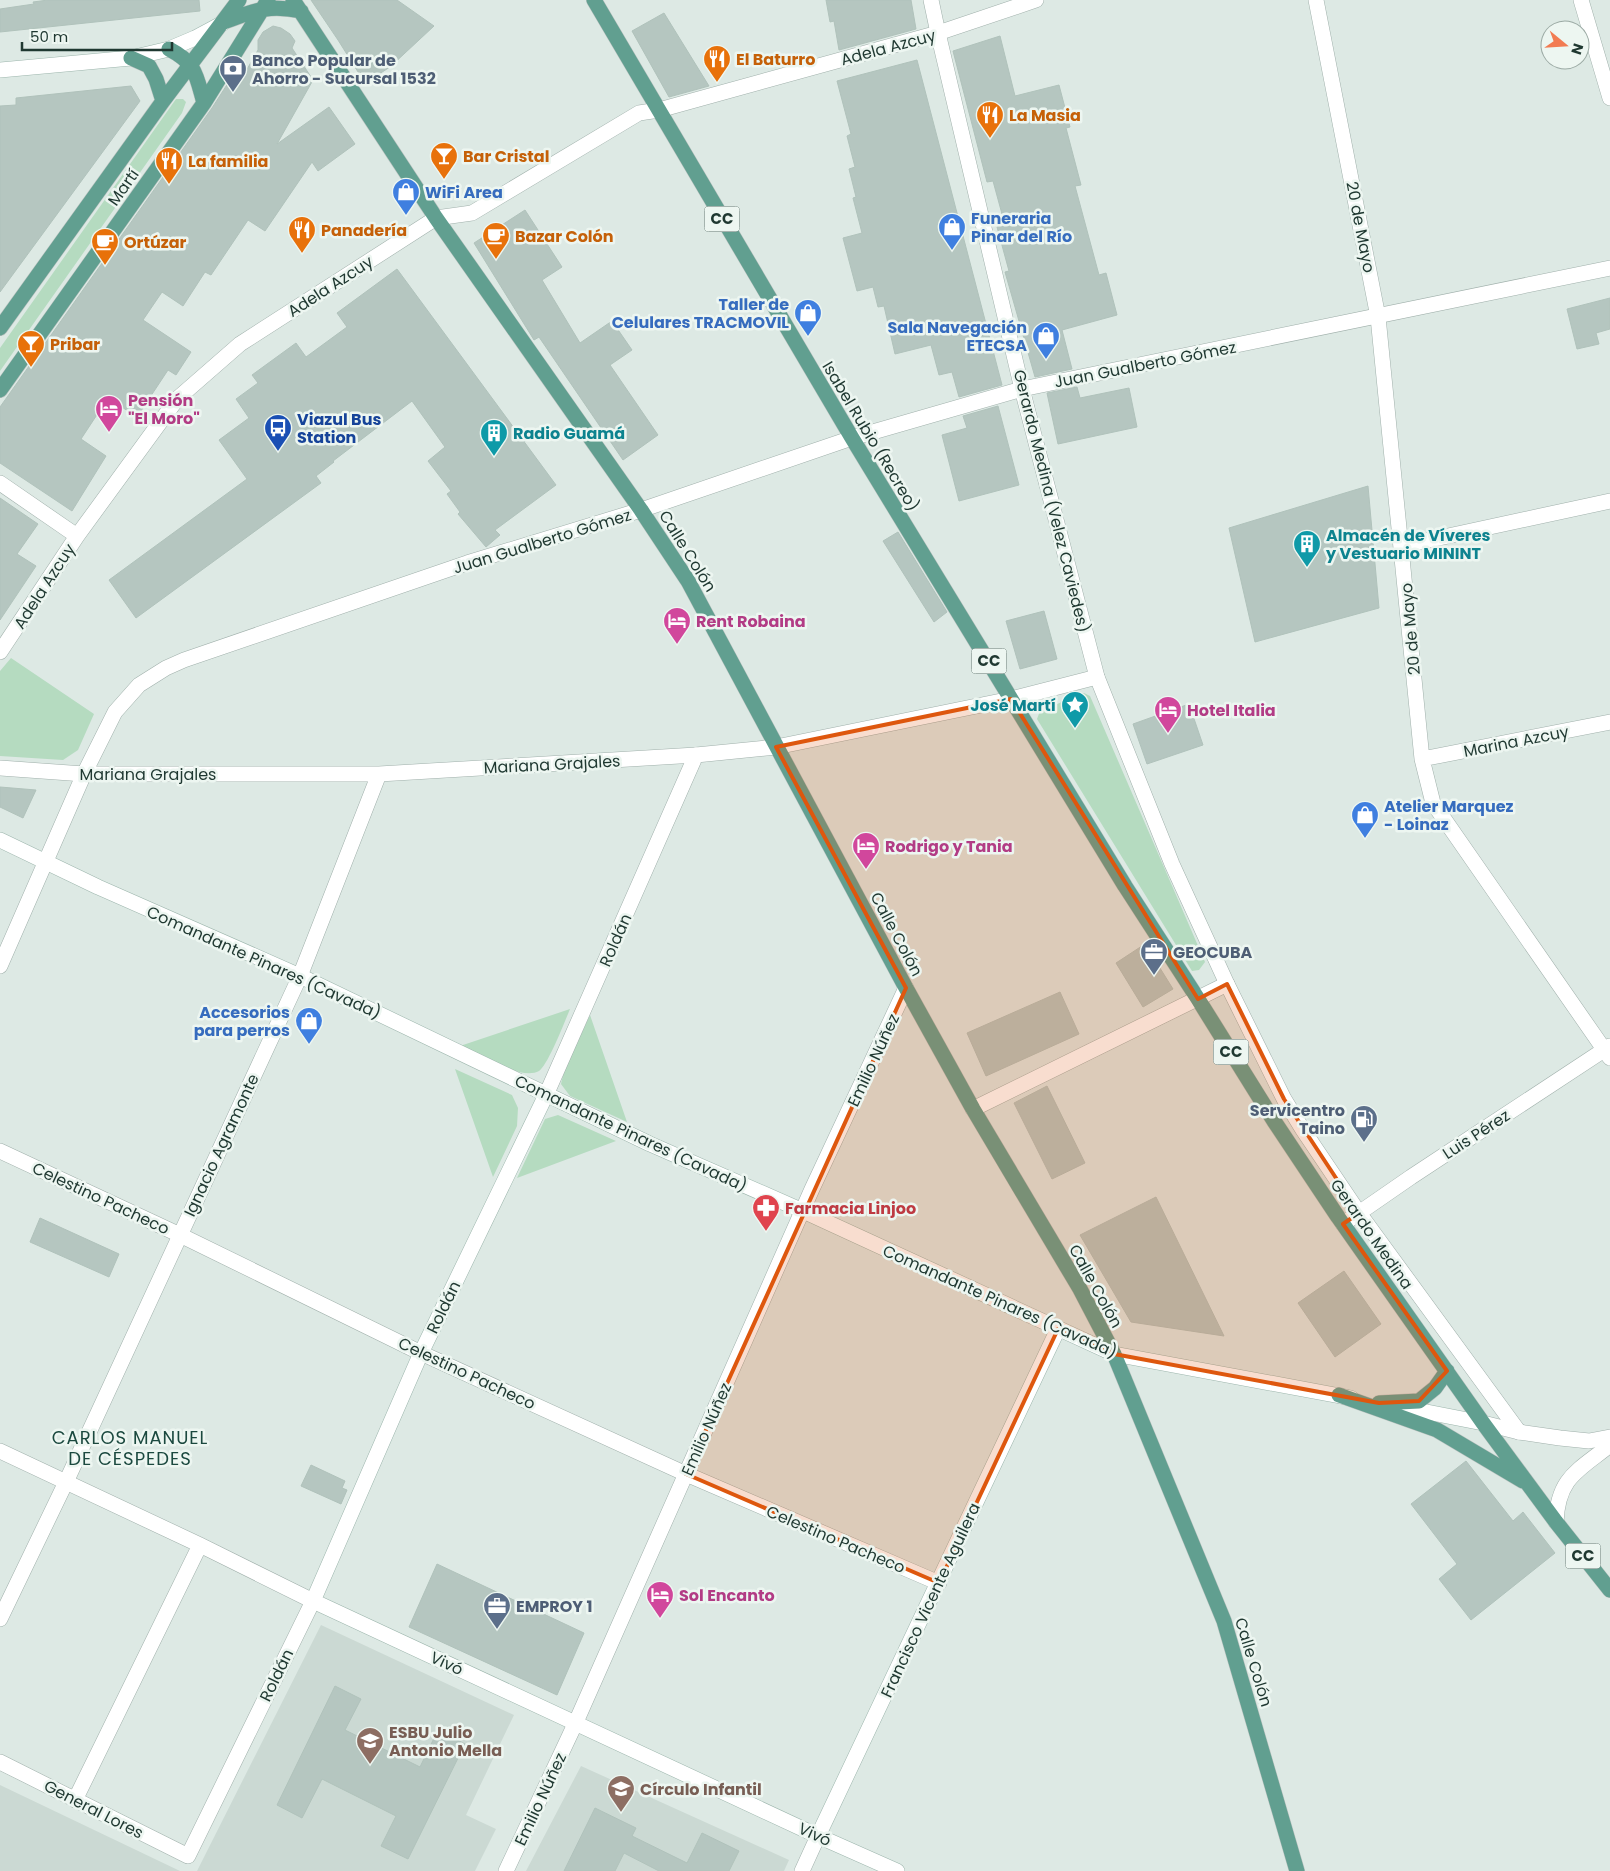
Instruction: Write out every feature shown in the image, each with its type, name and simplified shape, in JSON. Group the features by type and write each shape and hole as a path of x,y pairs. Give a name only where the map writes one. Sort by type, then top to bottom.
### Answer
{"main road":[{"name":"Martí","path":"0,328 163,100 239,0"},
{"name":"Isabel Rubio (Recreo)","path":"594,0 852,438 1125,886"},
{"name":"Martí","path":"0,390 204,102 265,4"},
{"path":"224,22 265,4 275,7 297,6"},
{"name":"Calle Colón","path":"297,6 436,218 688,580 906,988 973,1109 1080,1289 1114,1354 1224,1621 1297,1871"},
{"path":"168,50 182,56 191,64 197,76 204,102"},
{"path":"131,58 149,66 156,79 163,100"},
{"name":"Gerardo Medina","path":"1125,886 1274,1121 1343,1224 1483,1423 1556,1522 1610,1590"},
{"path":"1378,1403 1419,1401 1435,1388 1448,1371"},
{"path":"1339,1396 1437,1430 1529,1484"}],"street":[{"name":"Gerardo Medina (Velez Caviedes)","path":"931,0 1022,389 1097,677 1172,864 1227,984"},
{"name":"Adela Azcuy","path":"0,652 77,536 177,399 240,344 436,218 472,213 639,113 659,110 938,34 1036,0"},
{"name":"20 de Mayo","path":"1316,0 1378,316 1422,759 1433,803 1608,1052"},
{"path":"1581,0 1610,98"},
{"path":"0,70 131,58 168,50 224,22"},
{"name":"Juan Gualberto Gómez","path":"84,774 115,712 139,685 166,668 184,660 467,563 641,510 852,438 1022,389 1610,268"},
{"path":"0,483 77,536"},
{"path":"1402,546 1610,501"},
{"name":"Mariana Grajales","path":"0,768 84,774 380,774 696,755 776,747 1011,699 1097,677"},
{"name":"Marina Azcuy","path":"1422,759 1610,722"},
{"name":"Roldán","path":"188,1856 313,1601 421,1353 546,1095 696,755"},
{"path":"0,966 84,774"},
{"name":"Ignacio Agramonte","path":"2,1610 66,1482 300,976 380,774"},
{"name":"Comandante Pinares (Cavada)","path":"0,840 98,887 300,976 650,1144 803,1211 1114,1354 1483,1423 1519,1432 1589,1441 1610,1437"},
{"path":"973,1109 1227,984"},
{"name":"Gerardo Medina","path":"1227,984 1284,1099 1303,1130 1359,1213 1519,1432"},
{"name":"Emilio Núñez","path":"506,1871 576,1722 803,1211 906,988"},
{"name":"Luis Pérez","path":"1343,1224 1608,1052"},
{"name":"Celestino Pacheco","path":"0,1151 180,1235 421,1353 686,1474 939,1583"},
{"name":"Francisco Vicente Aguilera","path":"802,1871 1058,1329"},
{"path":"1556,1522 1556,1505 1561,1491 1571,1476 1610,1445"},
{"name":"Vivó","path":"0,1451 200,1545 313,1601 897,1871"},
{"path":"75,1800 200,1545"},
{"name":"General Lores","path":"0,1762 188,1856"}],"highlighted area":[{"path":"1011,699 1198,999 1227,984 1284,1099 1359,1213 1343,1224 1447,1371 1419,1401 1379,1403 1114,1354 1058,1329 939,1583 686,1474 906,988 776,747"}],"shaded area":[{"name":"ESBU Julio Antonio Mella","path":"321,1625 514,1715 466,1815 496,1829 475,1871 197,1871"},
{"name":"Círculo Infantil","path":"581,1766 789,1860 784,1871 526,1871"},
{"path":"0,1785 180,1871 0,1871"}],"green space":[{"path":"176,99 183,99 186,102 182,113 0,371 0,348"},
{"path":"11,658 94,714 78,750 63,760 0,756 0,671"},
{"path":"1084,693 1090,696 1205,962 1199,970 1192,971 1037,719 1040,711"},
{"path":"570,1009 551,1052 539,1071 531,1073 511,1070 460,1046"},
{"path":"590,1015 627,1122 570,1096 561,1084 564,1071"},
{"path":"455,1069 512,1095 518,1108 517,1126 493,1177"},
{"path":"558,1115 616,1141 517,1178 545,1119"}],"building":[{"path":"48,0 199,0 200,11 0,32 0,9"},
{"path":"311,0 397,0 434,26 390,67 365,83"},
{"path":"826,0 911,0 916,29 839,50 834,21 830,22"},
{"path":"664,13 709,86 669,97 632,31"},
{"path":"273,26 281,28 290,34 295,41 292,48 313,80 277,144 329,107 355,144 318,171 312,162 265,231 248,220 211,275 205,272 183,306 162,292 143,320 191,352 176,375 168,370 137,417 108,398 81,439 106,456 72,511 0,463 0,407 212,108 239,66 246,71 258,50 258,40 263,32"},
{"path":"1000,36 1015,96 1059,85 1070,127 1066,128 1081,185 1075,186 1099,275 1106,273 1117,315 1062,330 1072,369 1035,377 1005,272 1009,271 997,227 1005,225 993,181 987,182 953,51"},
{"path":"917,60 1002,385 959,397 952,372 939,375 931,345 895,354 884,306 878,307 873,287 857,291 843,238 862,233 853,198 856,197 849,169 855,167 847,136 851,134 837,81"},
{"path":"131,86 140,101 0,292 0,106 16,105 16,98"},
{"path":"525,210 562,267 542,280 580,343 612,321 632,350 610,365 658,435 623,460 539,337 534,340 474,243"},
{"name":"Viazul Bus Station","path":"397,269 556,485 495,530 500,535 486,547 458,514 460,512 447,494 451,491 428,461 445,447 412,401 316,476 321,483 136,618 109,580 247,479 219,440 249,418 236,399 258,383 252,375 296,343 306,357 347,327 337,313"},
{"path":"1610,298 1610,329 1596,333 1599,344 1577,349 1567,309"},
{"path":"1077,387 1080,398 1129,388 1137,427 1058,444 1047,393"},
{"path":"998,406 1019,485 959,501 942,435 967,428 963,416"},
{"name":"Almacén de Víveres y Vestuario MININT","path":"1368,486 1379,608 1255,642 1229,528"},
{"path":"0,498 38,524 17,554 36,566 0,620"},
{"path":"898,532 947,612 934,622 883,541"},
{"path":"1044,611 1057,659 1020,669 1006,621"},
{"name":"Hotel Italia","path":"1189,704 1203,745 1147,764 1133,724"},
{"path":"0,787 36,790 23,818 0,807"},
{"path":"1145,944 1173,989 1143,1007 1116,963"},
{"path":"1060,992 1079,1034 986,1076 967,1033"},
{"path":"1047,1086 1085,1163 1052,1179 1014,1103"},
{"path":"1156,1197 1224,1336 1131,1322 1080,1235"},
{"path":"40,1218 119,1254 109,1277 30,1242"},
{"path":"1344,1271 1381,1324 1335,1357 1298,1303"},
{"path":"1466,1461 1513,1521 1523,1512 1555,1553 1471,1620 1439,1579 1457,1564 1411,1504"},
{"path":"311,1465 345,1481 342,1488 347,1490 341,1504 301,1486"},
{"name":"EMPROY 1","path":"437,1564 584,1633 557,1695 409,1627"},
{"path":"335,1686 361,1699 345,1730 420,1767 438,1730 465,1744 408,1859 381,1846 396,1816 322,1779 302,1818 277,1805"},
{"path":"595,1808 636,1828 632,1836 687,1863 702,1833 739,1851 729,1871 659,1871 624,1853 615,1871 564,1871"}],"place":[{"name":"El Baturro","path":"717,83"},
{"name":"Banco Popular de Ahorro - Sucursal 1532","path":"233,93"},
{"name":"La Masia","path":"990,139"},
{"name":"Bar Cristal","path":"444,180"},
{"name":"La familia","path":"169,185"},
{"name":"WiFi Area","path":"406,216"},
{"name":"Funeraria Pinar del Río","path":"952,251"},
{"name":"Panadería","path":"302,254"},
{"name":"Bazar Colón","path":"496,260"},
{"name":"Ortúzar","path":"105,266"},
{"name":"Taller de Celulares TRACMOVIL","path":"808,337"},
{"name":"Sala Navegación ETECSA","path":"1046,360"},
{"name":"Pribar","path":"31,368"},
{"name":"Pensión \"El Moro\"","path":"109,433"},
{"name":"Viazul Bus Station","path":"278,452"},
{"name":"Radio Guamá","path":"494,457"},
{"name":"Almacén de Víveres y Vestuario MININT","path":"1307,568"},
{"name":"Rent Robaina","path":"677,645"},
{"name":"José Martí","path":"1075,729"},
{"name":"Hotel Italia","path":"1168,734"},
{"name":"Atelier Marquez - Loinaz","path":"1365,839"},
{"name":"Rodrigo y Tania","path":"866,870"},
{"name":"GEOCUBA","path":"1154,976"},
{"name":"Accesorios para perros","path":"309,1045"},
{"name":"Servicentro Taino","path":"1364,1143"},
{"name":"Farmacia Linjoo","path":"766,1232"},
{"name":"Sol Encanto","path":"660,1619"},
{"name":"EMPROY 1","path":"497,1630"},
{"name":"ESBU Julio Antonio Mella","path":"370,1765"},
{"name":"Círculo Infantil","path":"621,1813"}],"district":[{"name":"CARLOS MANUEL DE CÉSPEDES","path":"130,1448"}]}
